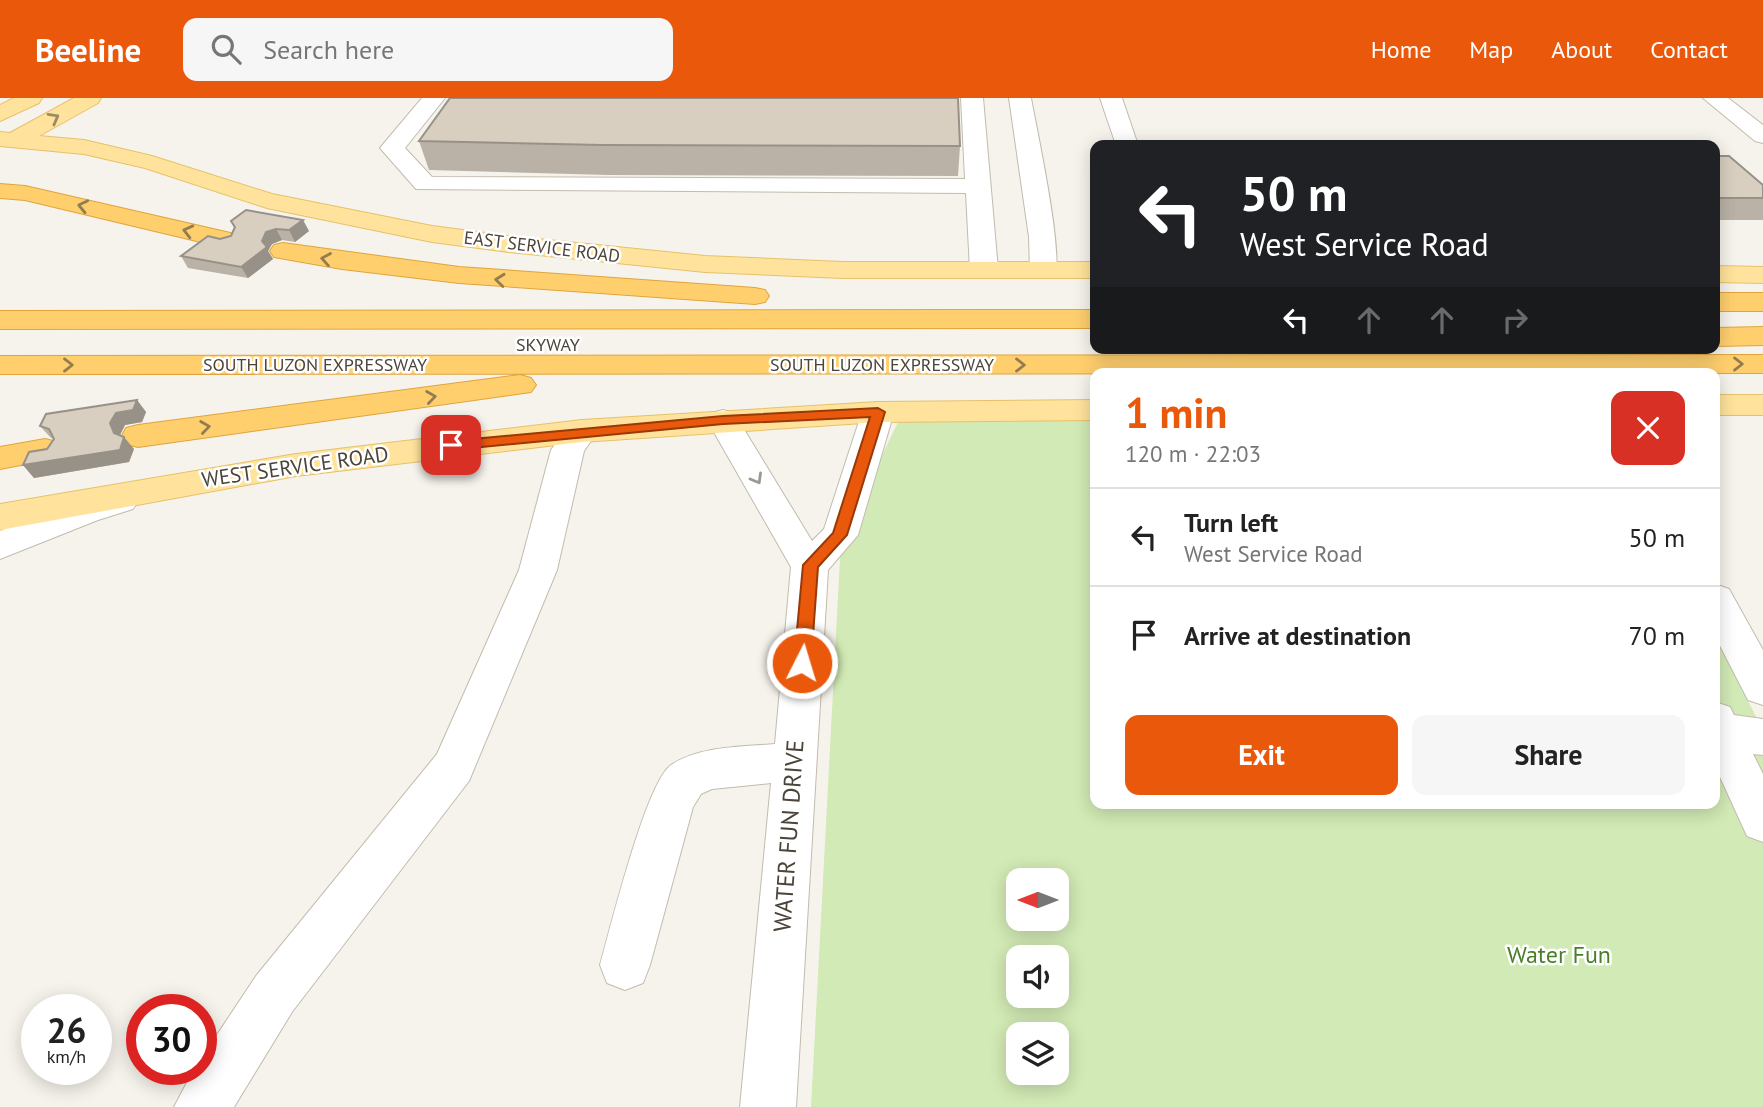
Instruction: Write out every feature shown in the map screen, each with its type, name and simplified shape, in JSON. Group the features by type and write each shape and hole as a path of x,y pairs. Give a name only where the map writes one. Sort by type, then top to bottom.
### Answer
{"highway":[{"path":"0,191 38,196 226,240"},
{"path":"283,251 370,266 528,283 862,303"},
{"path":"0,302 1090,303"},
{"path":"1720,302 1763,302"},
{"path":"1720,316 1763,315"},
{"name":"SKYWAY","path":"0,320 1090,319"},
{"path":"1720,337 1763,336"},
{"name":"SKYWAY","path":"0,344 1090,343"},
{"name":"SOUTH LUZON EXPRESSWAY","path":"0,365 1763,365"},
{"path":"138,436 576,378 878,365"},
{"path":"0,458 45,450"}],"main road":[{"path":"0,114 31,98"},
{"path":"6,142 90,98"},
{"name":"EAST SERVICE ROAD","path":"6,142 119,155 267,200 432,234 705,264 842,270 1090,270"},
{"path":"1720,274 1763,275"},
{"path":"1720,405 1763,405"},
{"name":"WEST SERVICE ROAD","path":"0,517 167,486 425,448 582,432 723,420 878,412 1090,410"}],"street":[{"path":"434,98 392,148 425,184 978,186"},
{"path":"972,98 984,270"},
{"path":"1020,98 1042,237 1044,270"},
{"path":"1111,98 1125,140"},
{"path":"1714,98 1763,136"},
{"path":"723,420 789,535 810,565 840,535 878,412"},
{"path":"202,1107 274,994 453,767 538,570 568,450 582,432"},
{"path":"0,546 85,511 167,486"},
{"name":"WATER FUN DRIVE","path":"768,1107 810,565"},
{"path":"1731,619 1763,688"},
{"path":"1720,726 1763,737"},
{"path":"1720,730 1763,821"},
{"path":"625,965 672,800 685,780 709,770 794,761"}],"green space":[{"name":"Water Fun","path":"900,418 1090,420 1090,809 1720,809 1720,647 1763,730 1763,1107 811,1107 841,540"}],"building":[{"path":"450,98 958,98 960,146 601,145 419,141"},
{"path":"1720,156 1729,156 1763,185 1763,198 1720,198"},
{"path":"246,210 303,220 289,230 276,229 266,232 262,241 267,247 241,267 181,256 208,236 220,239 231,236 235,227 231,221"},
{"path":"137,400 133,410 116,413 110,423 114,433 124,437 120,450 23,465 29,452 47,449 54,439 49,429 40,426 46,414"}],"route":[{"path":"451,445 723,420 878,412 840,535 810,565 802,663"}]}
